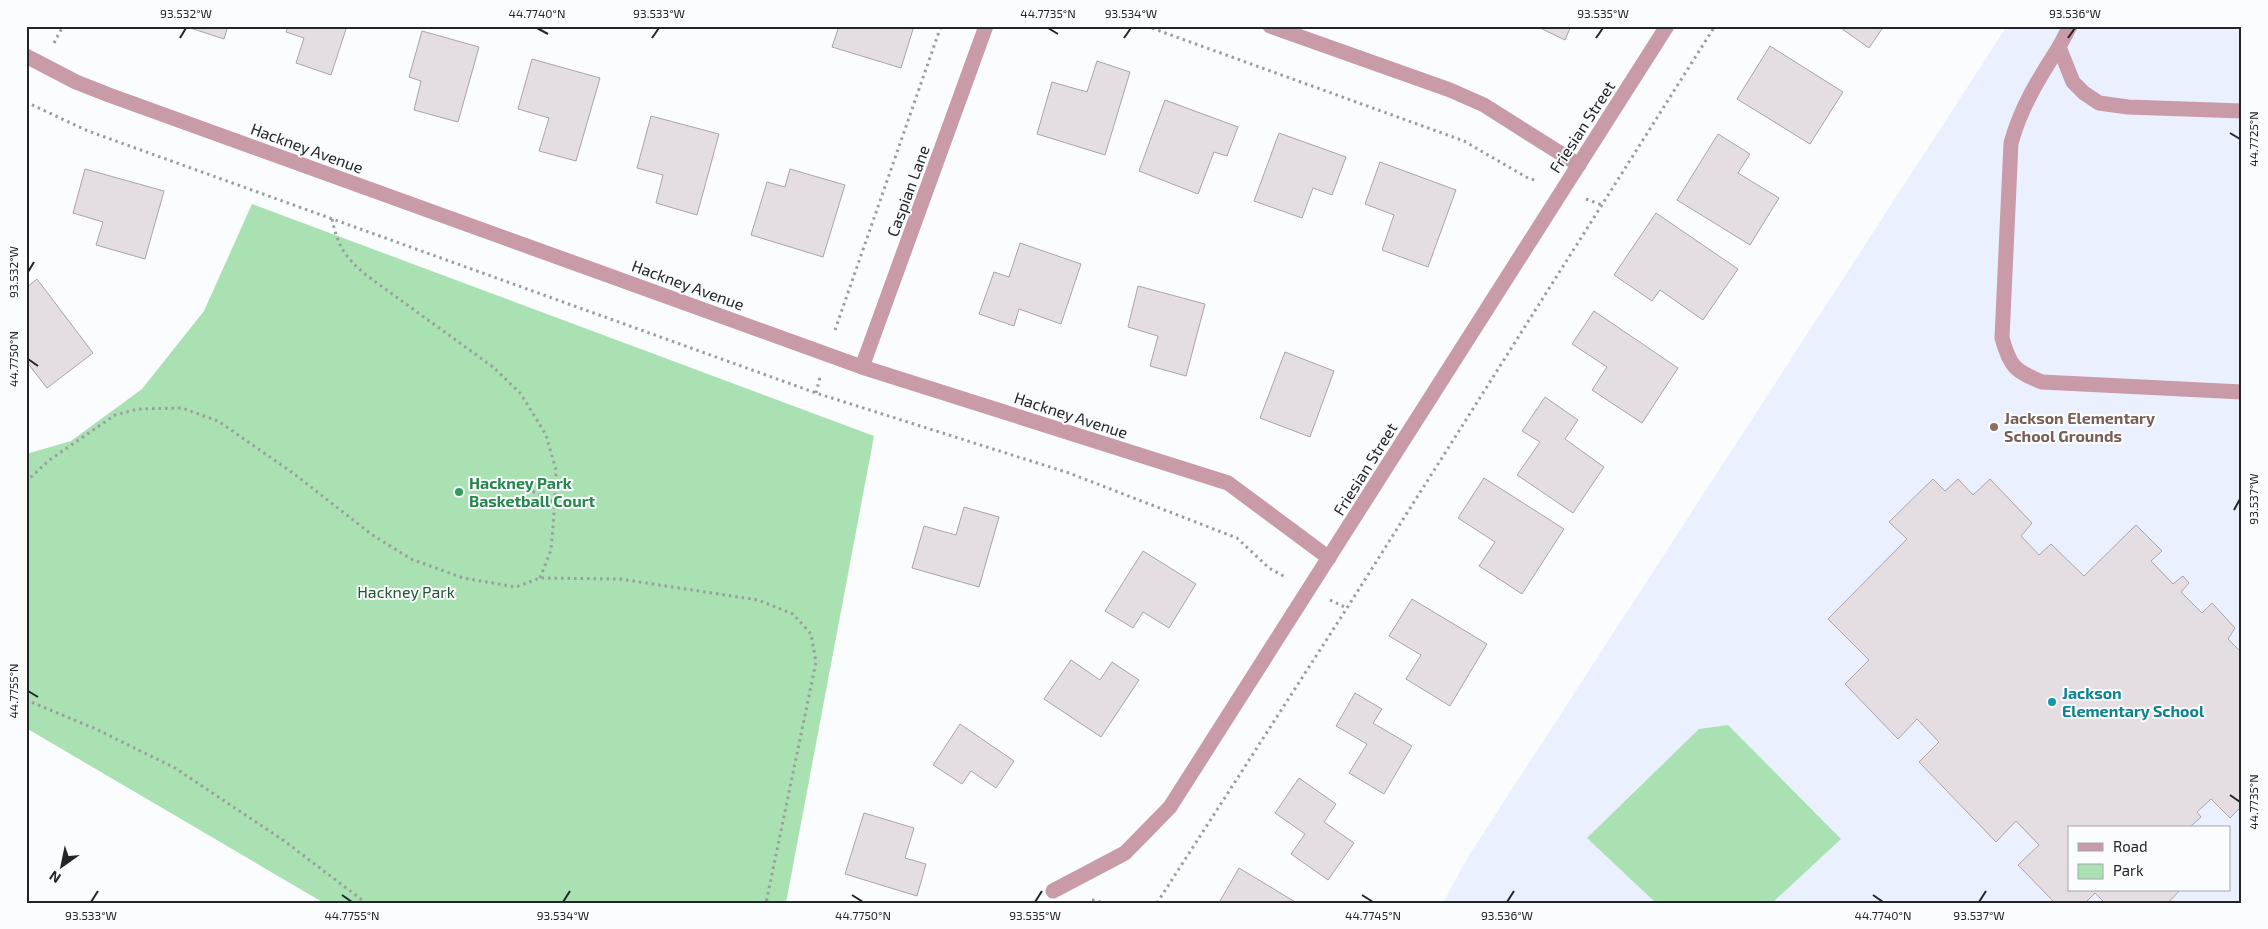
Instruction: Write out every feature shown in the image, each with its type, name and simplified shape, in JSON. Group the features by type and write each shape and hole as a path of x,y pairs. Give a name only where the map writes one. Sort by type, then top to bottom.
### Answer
{"street":[{"name":"Caspian Lane","path":"862,367 986,26"},
{"path":"1270,26 1450,90 1484,105 1579,165"},
{"name":"Friesian Street","path":"1053,891 1125,853 1170,806 1667,26"},
{"path":"2070,26 2031,91 2018,118 2011,143 2002,338 2008,360 2023,374 2042,382 2242,392"},
{"path":"2059,47 2073,82 2084,93 2099,103 2128,107 2242,111"},
{"name":"Hackney Avenue","path":"26,56 76,82 109,95 862,367 1228,484 1329,558"}],"path":[{"path":"816,393 827,353 941,26"},
{"path":"1146,26 1464,142 1528,178 1602,205"},
{"path":"1157,903 1240,770 1347,608 1715,26"},
{"path":"26,102 88,131 816,393 1069,473 1237,538 1269,568 1347,608"},
{"path":"332,219 337,241 348,260 493,367 521,394 546,436 556,470 555,502 551,550 540,578"},
{"path":"26,482 48,460 115,415 138,409 182,408 218,421 293,473 372,534 411,559 463,578 516,588 540,578 620,579 758,600 793,614 811,634 816,662 766,903"},
{"path":"528,489 555,502"},
{"path":"26,700 96,729 175,768 283,840 366,903"}],"shaded area":[{"name":"Jackson Elementary School Grounds","path":"2007,26 2242,26 2242,903 1443,903 1468,857"}],"green space":[{"name":"Hackney Park","path":"252,204 874,436 786,903 324,903 26,728 26,454 71,441 142,389 204,311"},
{"path":"1728,725 1841,839 1772,903 1656,903 1587,838 1699,729"}],"building":[{"path":"184,26 228,26 224,39"},
{"path":"288,26 347,26 331,75 296,63 304,38 286,32"},
{"path":"839,26 914,26 901,68 832,47"},
{"path":"1536,26 1571,26 1565,40"},
{"path":"1838,26 1884,26 1869,48"},
{"path":"422,31 479,47 458,122 414,110 421,81 409,77"},
{"path":"1770,46 1843,92 1810,144 1737,99"},
{"path":"532,59 600,78 576,161 539,151 549,118 518,109"},
{"path":"1097,61 1130,72 1105,155 1037,134 1052,82 1087,92"},
{"path":"1165,100 1238,127 1227,156 1214,152 1198,194 1139,171"},
{"path":"651,116 719,134 697,215 656,203 663,175 637,168"},
{"path":"1279,133 1346,157 1332,195 1313,188 1302,218 1254,201"},
{"path":"1718,134 1750,154 1738,173 1779,198 1750,245 1677,200"},
{"path":"1380,162 1456,190 1428,267 1382,250 1394,215 1365,204"},
{"path":"85,169 164,191 145,259 96,245 103,222 73,213"},
{"path":"790,169 845,185 823,257 751,235 767,182 785,187"},
{"path":"1656,213 1738,269 1703,320 1660,290 1652,301 1614,275"},
{"path":"1020,243 1081,264 1061,324 1019,309 1014,326 979,314 994,272 1009,277"},
{"path":"37,279 93,353 47,388 26,361 26,288"},
{"path":"1138,286 1205,304 1186,376 1150,366 1158,336 1128,327"},
{"path":"1594,311 1678,368 1642,423 1592,390 1607,367 1572,344"},
{"path":"1285,352 1334,371 1310,437 1260,418"},
{"path":"1545,397 1578,420 1565,439 1604,467 1573,513 1517,475 1540,442 1522,431"},
{"path":"1484,478 1564,529 1522,594 1479,566 1495,542 1458,518"},
{"name":"Jackson Elementary School","path":"1933,479 1945,491 1958,479 1973,495 1990,479 2032,523 2021,536 2039,555 2051,544 2084,576 2136,525 2162,551 2151,561 2173,584 2183,576 2189,583 2181,592 2202,613 2212,603 2235,628 2228,639 2242,653 2242,806 2230,818 2211,799 2197,812 2201,817 2191,826 2068,826 2068,892 2178,892 2168,903 2105,903 2095,893 2085,903 2055,903 2018,865 2039,845 2016,821 1996,842 1919,762 1939,742 1917,719 1898,739 1845,684 1869,660 1828,619 1907,539 1889,522"},
{"path":"964,507 999,517 979,587 912,568 924,526 956,535"},
{"path":"1143,551 1196,584 1169,628 1143,612 1133,628 1105,611"},
{"path":"1412,599 1487,644 1450,706 1406,679 1421,655 1389,636"},
{"path":"1071,660 1100,680 1112,662 1139,680 1101,737 1044,699"},
{"path":"1355,693 1382,709 1373,723 1412,746 1384,794 1349,773 1367,744 1336,726"},
{"path":"960,724 1014,761 996,788 971,771 962,784 933,765"},
{"path":"1299,778 1336,804 1324,822 1354,843 1328,880 1291,854 1305,834 1275,813"},
{"path":"864,813 914,828 905,858 926,864 917,896 845,874"},
{"path":"1239,868 1297,903 1223,903 1220,901"}],"place":[{"name":"Jackson Elementary School Grounds","path":"1994,427"},
{"name":"Hackney Park Basketball Court","path":"459,492"},
{"name":"Jackson Elementary School","path":"2052,702"}]}
